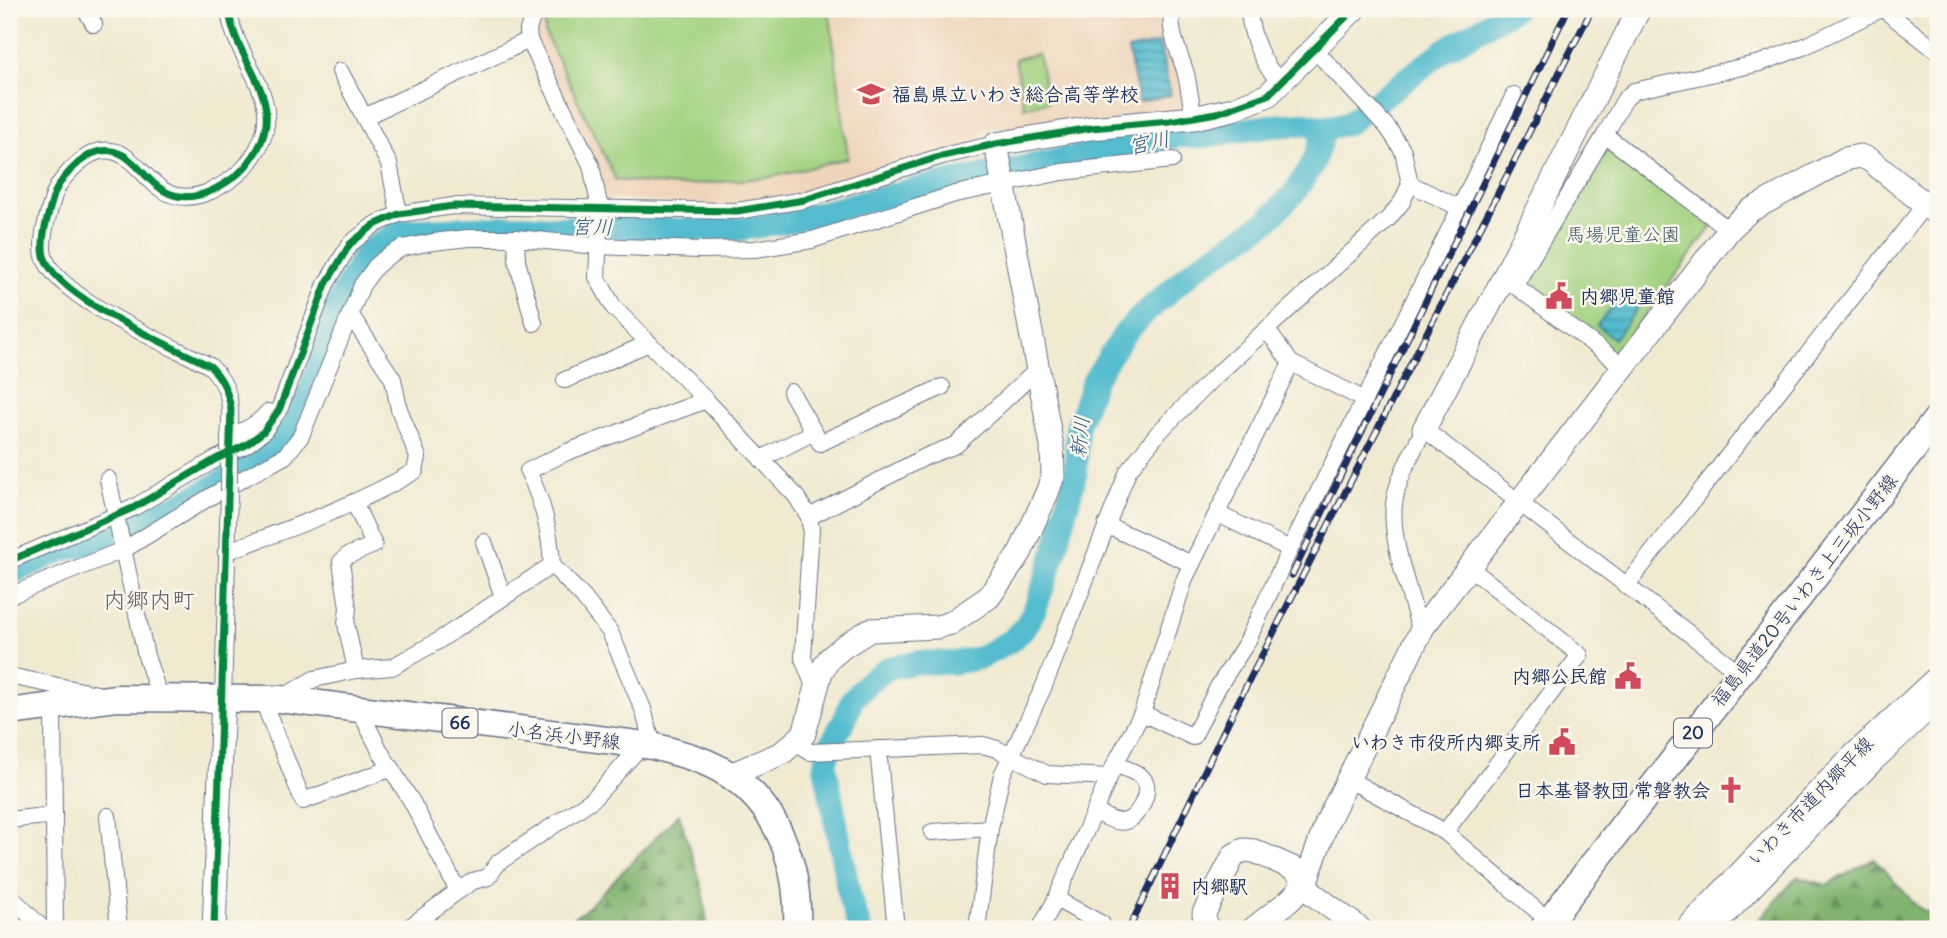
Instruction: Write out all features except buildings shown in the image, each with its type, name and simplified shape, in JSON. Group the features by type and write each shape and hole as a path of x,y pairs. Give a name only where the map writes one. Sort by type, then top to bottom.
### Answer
{"main road":[{"name":"福島県道20号いわき上三坂小野線","path":"1546,925 1938,417"},
{"name":"小名浜小野線","path":"9,712 116,698 271,699 648,745 704,762 730,775 757,797 782,835 797,888 797,929"}],"street":[{"path":"85,9 94,24"},
{"path":"214,929 231,408 221,377 209,366 86,302 66,288 51,271 44,255 43,243 53,195 65,178 89,155 111,150 124,156 158,189 183,197 200,195 218,187 239,173 250,161 264,136 263,95 260,83 234,37 229,9"},
{"path":"535,9 528,30 529,40 591,165 600,213 597,277 604,292 614,308 706,400 801,502 809,517 811,528 803,658 815,689"},
{"path":"1172,9 1172,30 1186,75 1194,118"},
{"path":"1249,9 1254,36 1272,75 1282,83"},
{"path":"9,561 115,519 215,459 246,445 263,432 279,410 326,284 350,244 374,225 399,214 453,206 600,213 737,211 775,206 849,187 942,156 997,149 1091,128 1194,118 1268,95 1317,51 1354,9"},
{"path":"1423,627 1417,620 1393,527 1394,503 1400,481 1424,429 1510,281 1605,135 1625,99 1634,91 1760,63 1804,47 1882,9 1938,52"},
{"path":"1510,281 1636,15"},
{"path":"365,117 529,40"},
{"path":"977,929 990,828 1002,775 1044,686 1128,471 1138,455 1212,380 1388,219 1402,202 1410,184 1403,151 1388,128 1317,51"},
{"path":"340,71 389,164 399,214"},
{"path":"1142,713 1193,737 1218,687 1247,642 1290,549 1514,95"},
{"path":"1605,135 1729,230"},
{"path":"730,775 782,752 804,734 821,672 829,659 843,647 870,630 937,627 951,623 989,597 1020,553 1053,476 1052,446 997,149"},
{"path":"1253,929 1290,900 1305,884 1327,822 1423,627 1729,230 1749,211 1846,159 1860,156 1934,203 1626,586"},
{"path":"9,596 124,546 285,457 301,436 362,285 376,266 402,248 468,238 516,237 701,250 755,249 795,244 955,194 1003,183 1062,172 1172,160"},
{"path":"1410,184 1460,208"},
{"path":"516,237 517,261 534,323"},
{"path":"1510,281 1624,367"},
{"path":"226,552 354,502 415,471 418,457 399,409 393,379 350,314"},
{"path":"1267,330 1291,363 1365,400"},
{"path":"565,380 649,343"},
{"path":"1040,929 1056,899 1112,771 1142,713 1185,578 1291,363"},
{"path":"809,517 927,456 956,445 1037,371"},
{"path":"791,392 820,443 942,387"},
{"path":"229,441 260,422 286,394"},
{"path":"407,929 472,881 488,877 499,862 593,799 648,745 643,709 610,632 583,597 552,565 550,533 528,471 566,452 706,400"},
{"path":"1424,429 1740,673"},
{"path":"761,459 814,432 815,434"},
{"path":"108,479 146,656 160,698"},
{"path":"354,502 374,545 347,556 341,562 348,608 346,624 356,670"},
{"path":"1218,514 1290,549"},
{"path":"1106,525 1192,564"},
{"path":"484,542 503,597"},
{"path":"392,768 303,802 271,699 314,679 356,670 392,667 438,641 552,565"},
{"path":"1445,832 1580,655 1469,566"},
{"path":"9,676 116,698"},
{"name":"いわき市道内郷平線","path":"1686,929 1846,763 1938,677"},
{"name":"いわき市道内郷平線","path":"1711,929 1871,762 1938,699"},
{"path":"53,707 55,929"},
{"path":"360,711 458,891"},
{"path":"795,743 810,752 983,745 1047,774 1112,771 1141,776 1147,786 1146,792 1135,816 1129,821 1113,820 1095,811"},
{"path":"876,749 896,929"},
{"path":"1348,779 1445,832 1546,925"},
{"path":"9,820 54,815"},
{"path":"108,816 119,929"},
{"path":"932,832 990,828"},
{"path":"1209,929 1205,924 1204,913 1234,855 1244,850 1254,850 1295,869 1313,894 1360,929"},
{"path":"9,916 10,896"},
{"path":"10,896 43,929"},
{"path":"1056,899 1102,924 1100,929"}],"shaded area":[{"name":"福島県立いわき総合高等学校","path":"539,9 1167,9 1186,113 1013,135 1002,126 984,129 978,141 848,182 774,200 743,204 692,205 607,198 534,41"}],"green space":[{"path":"548,9 829,9 848,158 772,177 677,186 616,180 545,33"},
{"path":"1038,54 1048,102 1024,107 1015,59"},
{"name":"馬場児童公園","path":"1605,135 1716,221 1612,359 1515,285"},
{"path":"679,814 702,887 708,929 555,929 584,911"},
{"path":"1874,859 1919,908 1938,918 1938,929 1751,929 1797,877 1827,885"}],"water":[{"path":"1159,43 1171,95 1139,102 1128,50"},
{"path":"1622,295 1638,308 1614,339 1597,325"}],"waterway":[{"name":"宮川","path":"9,574 61,550 83,545 187,501 249,467 292,428 315,378 336,306 366,252 400,231 523,226 742,229 789,221 920,188 1179,136 1202,136 1305,124 1325,128 1348,123 1446,49 1514,9"},
{"name":"新川","path":"860,929 850,899 825,765 831,744 852,700 869,681 888,668 918,662 952,663 980,658 1012,640 1025,627 1035,609 1055,552 1076,471 1077,428 1094,380 1125,333 1146,312 1196,268 1266,222 1295,192 1313,164 1325,128"}],"railway":[{"path":"1292,575 1568,9"},
{"path":"1129,929 1229,720 1592,9"}],"cycle path":[{"path":"214,929 231,408 226,390 210,366 116,319 69,288 53,272 44,256 43,242 55,191 71,170 93,153 115,152 127,158 160,188 173,195 190,197 211,191 232,179 249,162 262,140 266,121 264,102 240,48 229,9"},
{"path":"9,561 133,508 216,459 246,445 263,432 279,410 326,284 350,244 374,225 399,214 453,206 737,211 804,200 942,156 996,144 1091,128 1170,121 1217,113 1268,95 1354,9"}],"place":[{"name":"福島県立いわき総合高等学校","path":"871,94"},
{"name":"内郷児童館","path":"1559,296"},
{"name":"内郷公民館","path":"1628,676"},
{"name":"いわき市役所内郷支所","path":"1562,742"},
{"name":"日本基督教団 常磐教会","path":"1731,790"},
{"name":"内郷駅","path":"1170,886"}],"district":[{"name":"内郷内町","path":"149,600"}]}
